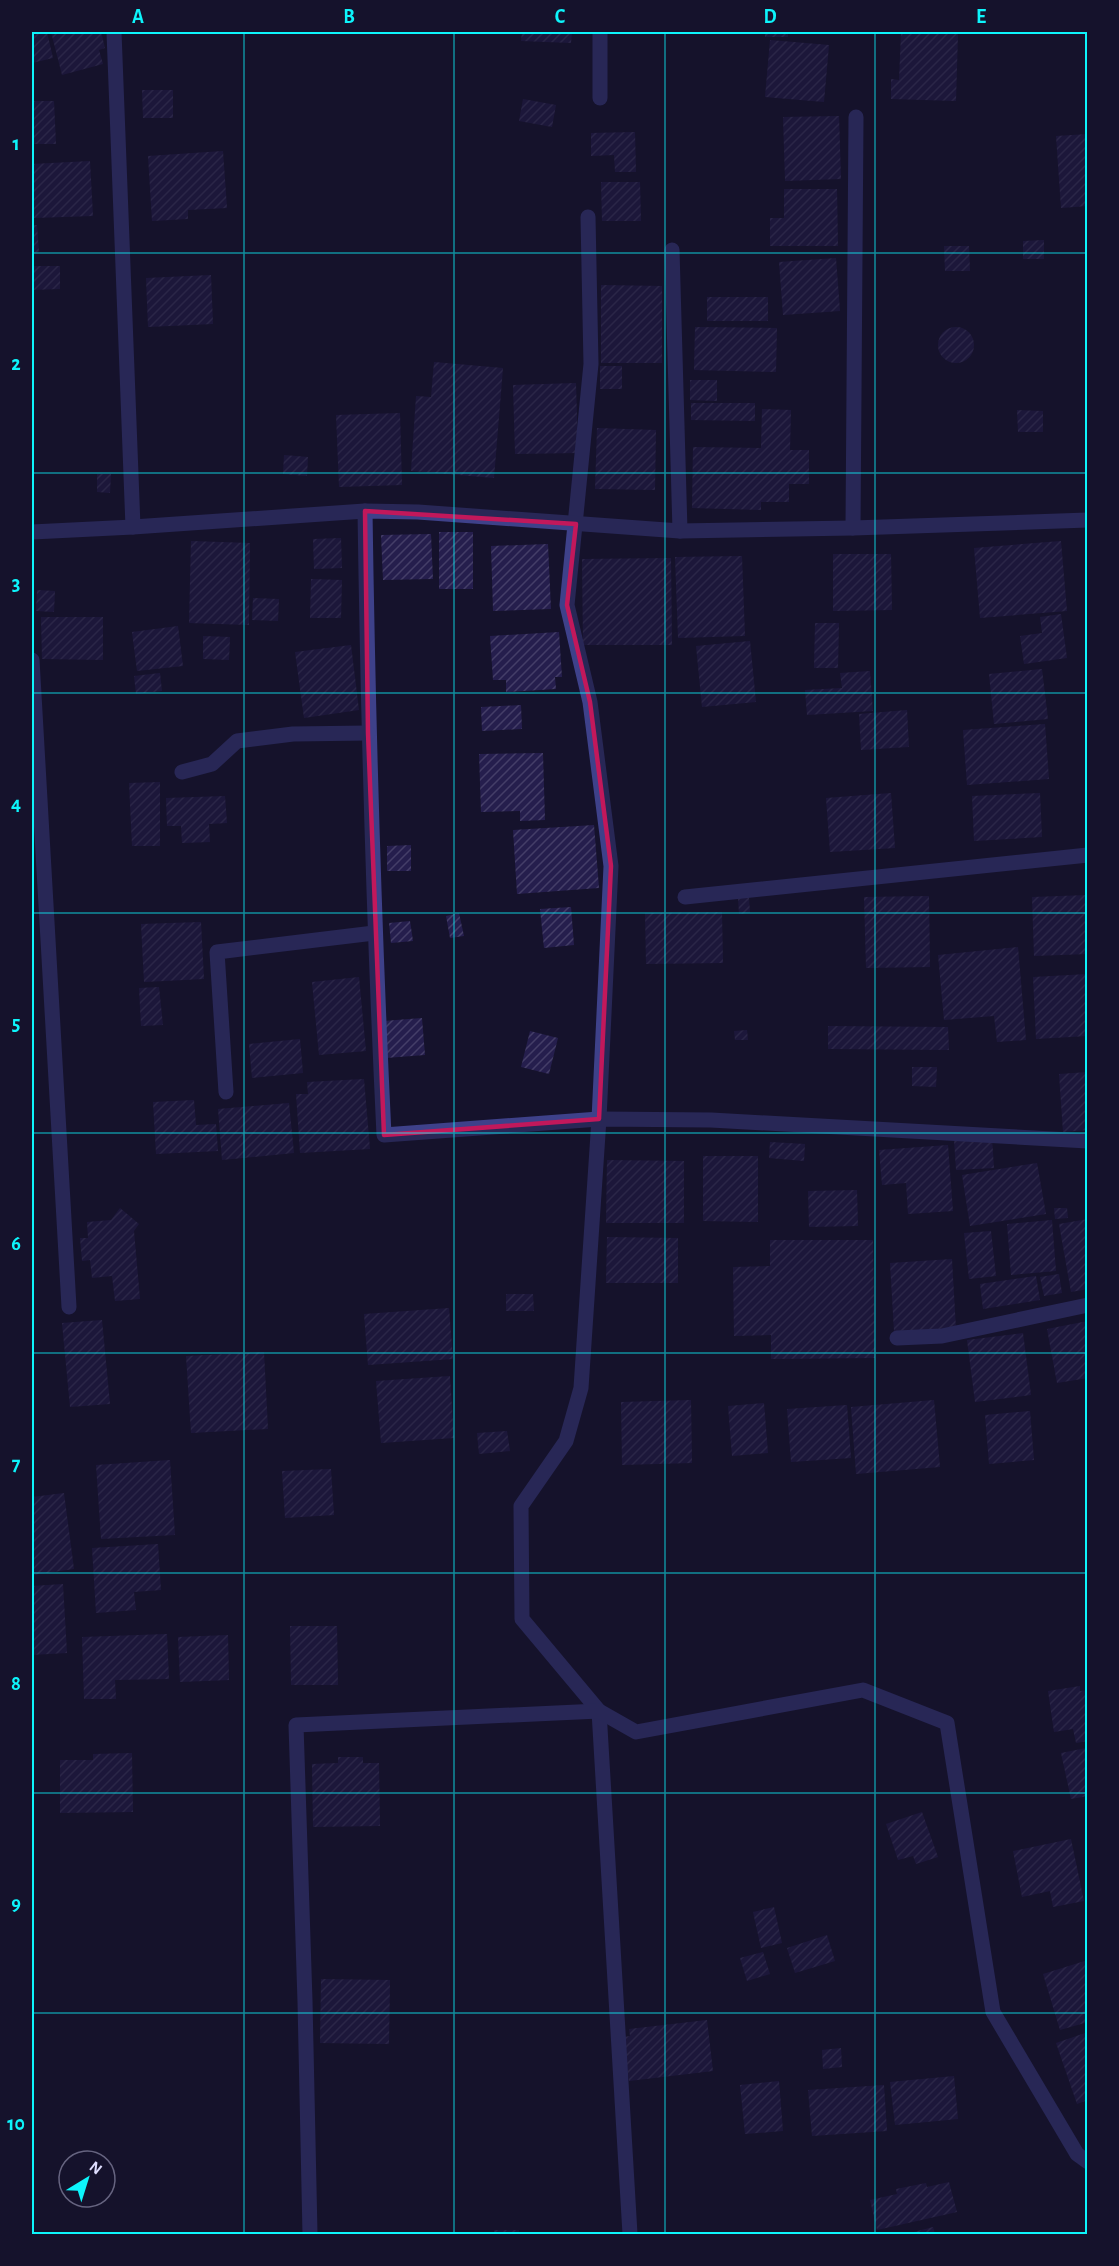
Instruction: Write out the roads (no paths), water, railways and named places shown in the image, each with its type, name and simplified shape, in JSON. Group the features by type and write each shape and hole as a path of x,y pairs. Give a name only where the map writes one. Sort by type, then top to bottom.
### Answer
{"street":[{"path":"114,32 133,527"},
{"path":"600,32 600,98"},
{"path":"853,528 856,117"},
{"path":"588,217 591,364 567,605 590,702 611,866 581,1388 566,1441 522,1506 522,1619 599,1711 636,1732 863,1690 948,1723 993,2012 1077,2154 1088,2162"},
{"path":"672,250 680,531"},
{"path":"365,511 374,933 384,1135 598,1119 711,1120 1088,1141"},
{"path":"32,532 365,511 418,512 680,531 1088,520"},
{"path":"32,660 69,1306"},
{"path":"182,772 212,764 237,741 293,734 368,733"},
{"path":"686,897 1088,855"},
{"path":"226,1092 217,952 374,933"},
{"path":"897,1338 942,1336 1088,1305"},
{"path":"310,2235 296,1725 599,1711"},
{"path":"599,1711 630,2235"}]}
